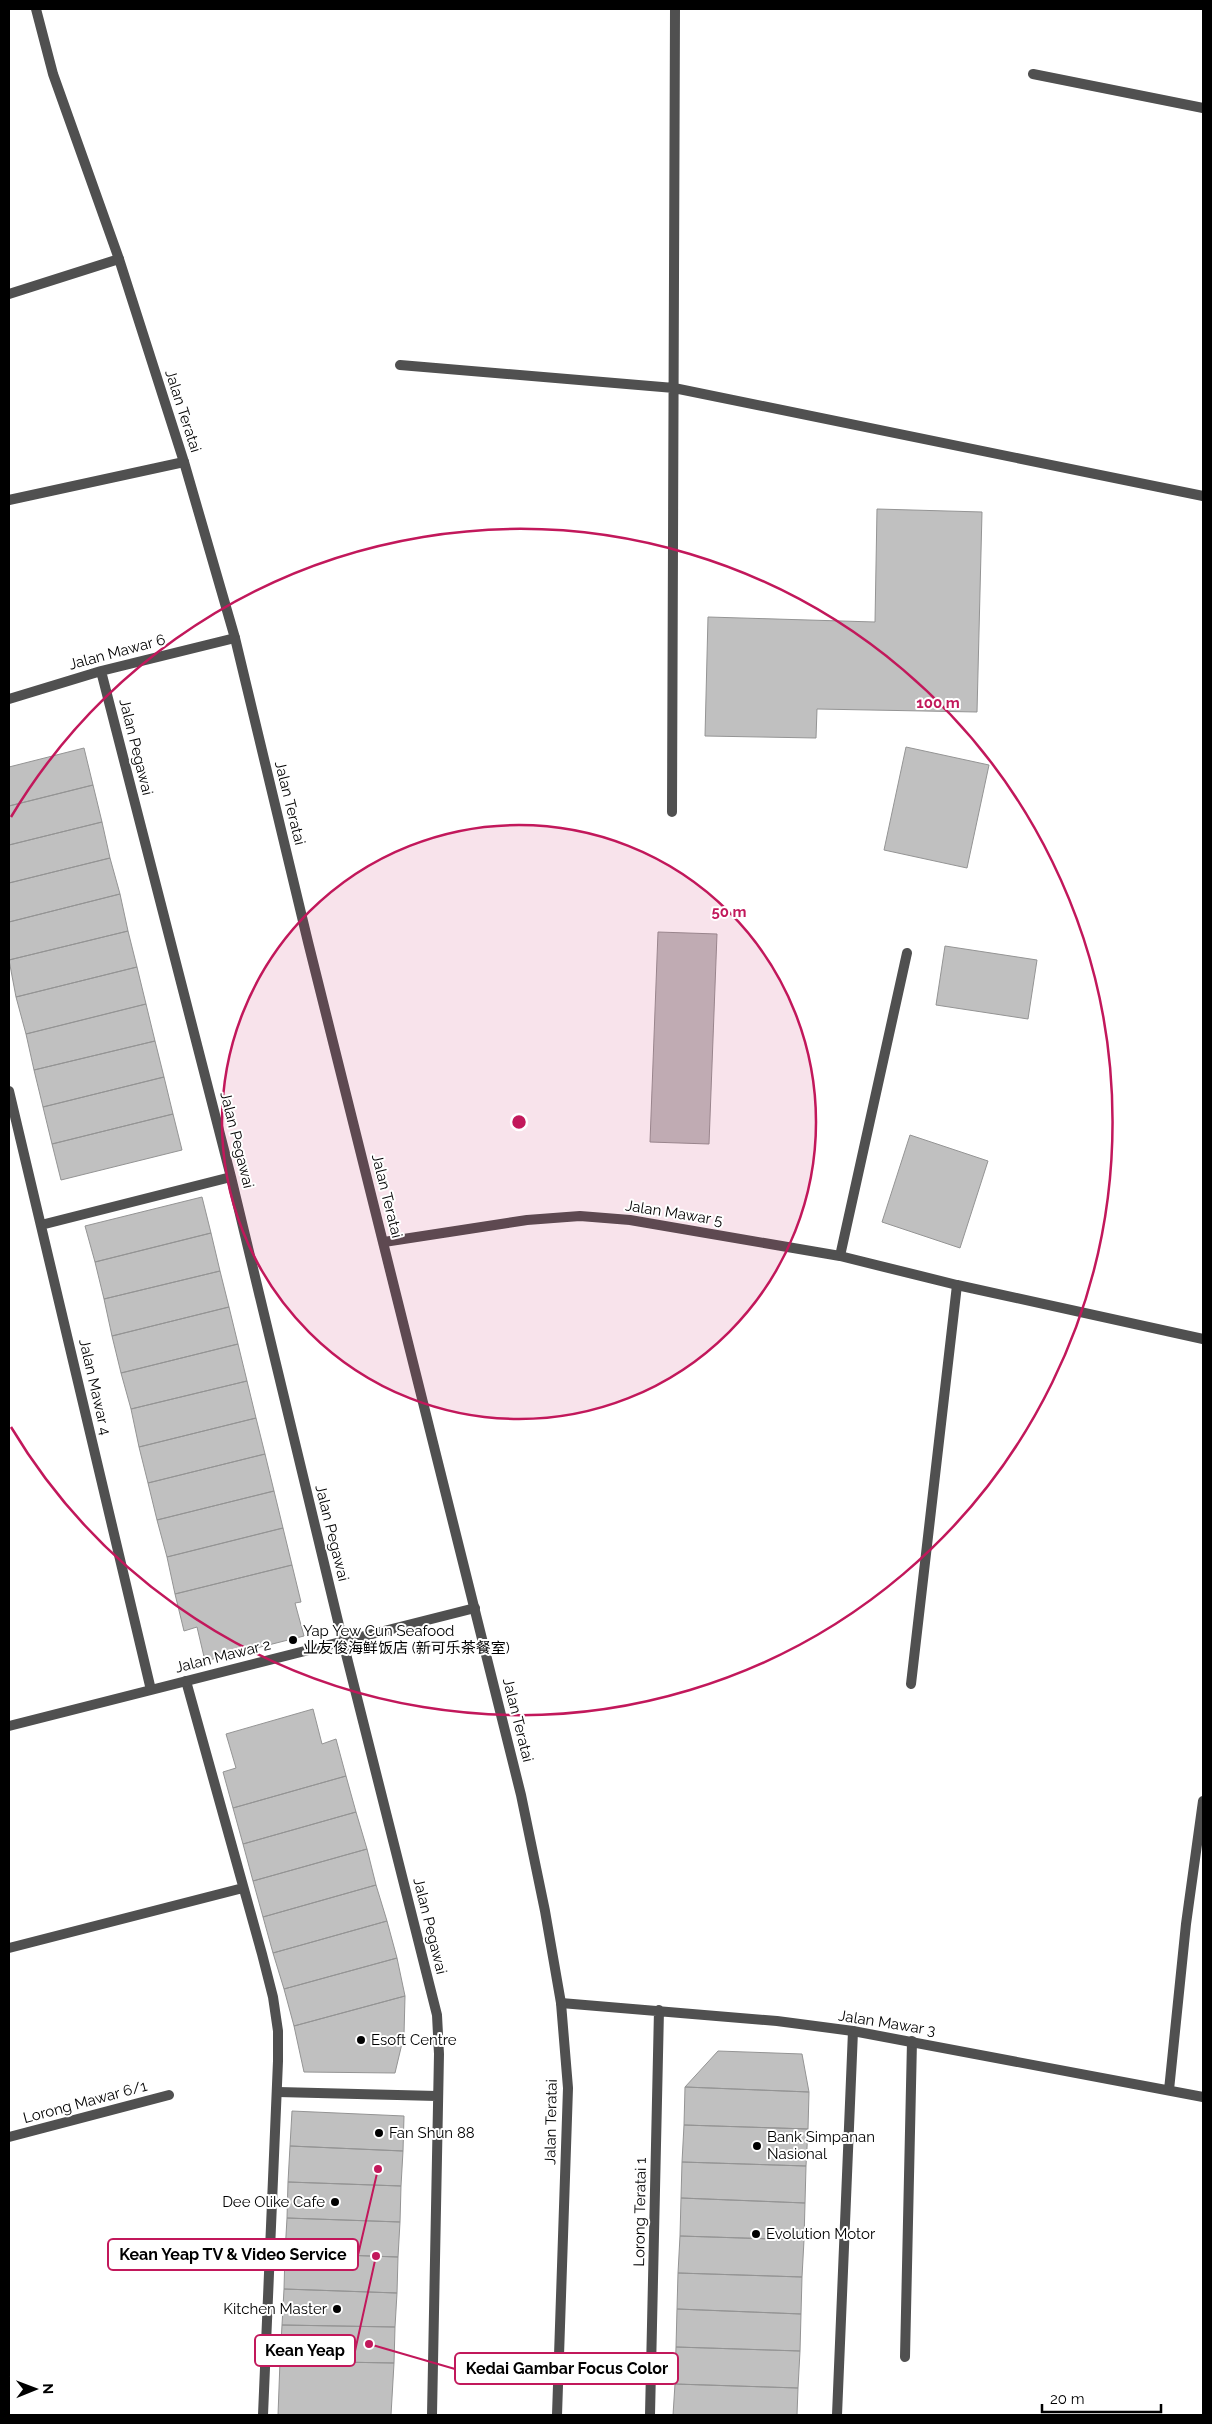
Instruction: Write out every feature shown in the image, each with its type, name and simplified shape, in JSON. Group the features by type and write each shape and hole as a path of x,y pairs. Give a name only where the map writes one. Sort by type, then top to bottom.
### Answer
{"street":[{"name":"Jalan Teratai","path":"36,9 53,74 119,259 184,462 234,638 521,1795 562,2003 568,2088 557,2415"},
{"path":"672,812 675,9"},
{"path":"1033,74 1203,108"},
{"path":"9,294 119,259"},
{"path":"400,365 674,388 1203,496"},
{"path":"9,500 184,462"},
{"name":"Jalan Mawar 6","path":"9,699 101,671 234,638"},
{"name":"Jalan Pegawai","path":"101,671 231,1177 343,1642 437,2016 439,2054 432,2415"},
{"path":"840,1256 907,953"},
{"name":"Jalan Mawar 4","path":"9,1091 151,1690"},
{"path":"41,1225 231,1177"},
{"name":"Jalan Mawar 5","path":"384,1242 528,1220 580,1216 630,1220 840,1256 957,1285 1203,1339"},
{"path":"911,1684 957,1285"},
{"name":"Jalan Mawar 2","path":"9,1726 474,1608"},
{"path":"186,1681 273,1997 278,2031 278,2092 263,2415"},
{"path":"1168,2090 1186,1924 1203,1801"},
{"path":"9,1948 243,1888"},
{"name":"Jalan Mawar 3","path":"562,2003 659,2010 853,2031 1203,2097"},
{"name":"Lorong Teratai 1","path":"650,2415 659,2010"},
{"path":"837,2415 853,2031"},
{"path":"905,2357 912,2041"},
{"path":"278,2092 437,2096"},
{"name":"Lorong Mawar 6/1","path":"9,2137 169,2095"}],"building":[{"path":"877,509 982,512 977,712 817,709 816,738 705,736 708,617 875,622"},
{"path":"906,747 989,765 967,868 884,850"},
{"path":"84,748 93,785 9,806 9,767"},
{"path":"93,785 102,822 9,845 9,806"},
{"path":"102,822 110,858 9,883 9,845"},
{"path":"110,858 120,894 9,922 9,883"},
{"path":"120,894 128,931 9,960 9,922"},
{"path":"128,931 137,967 16,997 9,960"},
{"path":"658,932 717,934 709,1144 650,1142"},
{"path":"945,946 1037,960 1028,1019 936,1005"},
{"path":"137,967 146,1004 26,1034 16,997"},
{"path":"146,1004 155,1041 34,1070 26,1034"},
{"path":"155,1041 164,1077 43,1107 34,1070"},
{"path":"164,1077 173,1114 52,1144 43,1107"},
{"path":"173,1114 182,1150 61,1180 52,1144"},
{"path":"910,1135 988,1161 960,1248 882,1222"},
{"path":"202,1197 211,1233 95,1262 85,1226"},
{"path":"211,1233 220,1271 104,1299 95,1262"},
{"path":"220,1271 229,1307 112,1336 104,1299"},
{"path":"229,1307 238,1344 121,1373 112,1336"},
{"path":"238,1344 247,1381 131,1409 121,1373"},
{"path":"247,1381 256,1418 139,1447 131,1409"},
{"path":"256,1418 265,1454 148,1483 139,1447"},
{"path":"265,1454 274,1491 157,1520 148,1483"},
{"path":"274,1491 283,1528 167,1557 157,1520"},
{"path":"283,1528 292,1565 175,1594 167,1557"},
{"path":"292,1565 301,1602 295,1603 304,1636 205,1661 197,1627 184,1631 175,1594"},
{"path":"313,1709 322,1744 336,1739 346,1776 233,1808 223,1772 236,1768 226,1734"},
{"path":"346,1776 356,1812 243,1844 233,1808"},
{"path":"356,1812 367,1849 253,1881 243,1844"},
{"path":"367,1849 376,1885 263,1917 253,1881"},
{"path":"376,1885 387,1921 273,1953 263,1917"},
{"path":"387,1921 397,1958 284,1989 273,1953"},
{"path":"397,1958 405,1996 294,2026 284,1989"},
{"path":"405,1996 404,2035 395,2073 304,2072 294,2026"},
{"path":"718,2051 802,2054 809,2092 685,2087"},
{"path":"685,2087 809,2092 808,2129 684,2125"},
{"path":"292,2111 404,2116 403,2151 290,2146"},
{"path":"684,2125 808,2129 806,2166 682,2162"},
{"path":"290,2146 403,2151 401,2186 288,2182"},
{"path":"682,2162 806,2166 805,2203 681,2198"},
{"path":"288,2182 401,2186 400,2222 287,2218"},
{"path":"681,2198 805,2203 804,2240 680,2236"},
{"path":"287,2218 400,2222 398,2257 285,2253"},
{"path":"680,2236 804,2240 802,2277 678,2273"},
{"path":"285,2253 398,2257 397,2293 284,2289"},
{"path":"678,2273 802,2277 801,2314 677,2309"},
{"path":"284,2289 397,2293 395,2327 282,2325"},
{"path":"677,2309 801,2314 800,2351 676,2347"},
{"path":"282,2325 395,2327 394,2363 280,2361"},
{"path":"676,2347 800,2351 798,2388 675,2384"},
{"path":"280,2361 394,2363 391,2415 278,2415"},
{"path":"675,2384 798,2388 797,2415 673,2415"}],"place":[{"name":"Yap Yew Cun Seafood 业友俊海鲜饭店 (新可乐茶餐室)","path":"293,1640"},
{"name":"Esoft Centre","path":"361,2040"},
{"name":"Fan Shun 88","path":"379,2133"},
{"name":"Bank Simpanan Nasional","path":"757,2146"},
{"name":"Kean Yeap TV & Video Service","path":"378,2169"},
{"name":"Dee Olike Cafe","path":"335,2202"},
{"name":"Evolution Motor","path":"756,2234"},
{"name":"Kean Yeap","path":"376,2256"},
{"name":"Kitchen Master","path":"337,2309"},
{"name":"Kedai Gambar Focus Color","path":"369,2344"}]}
